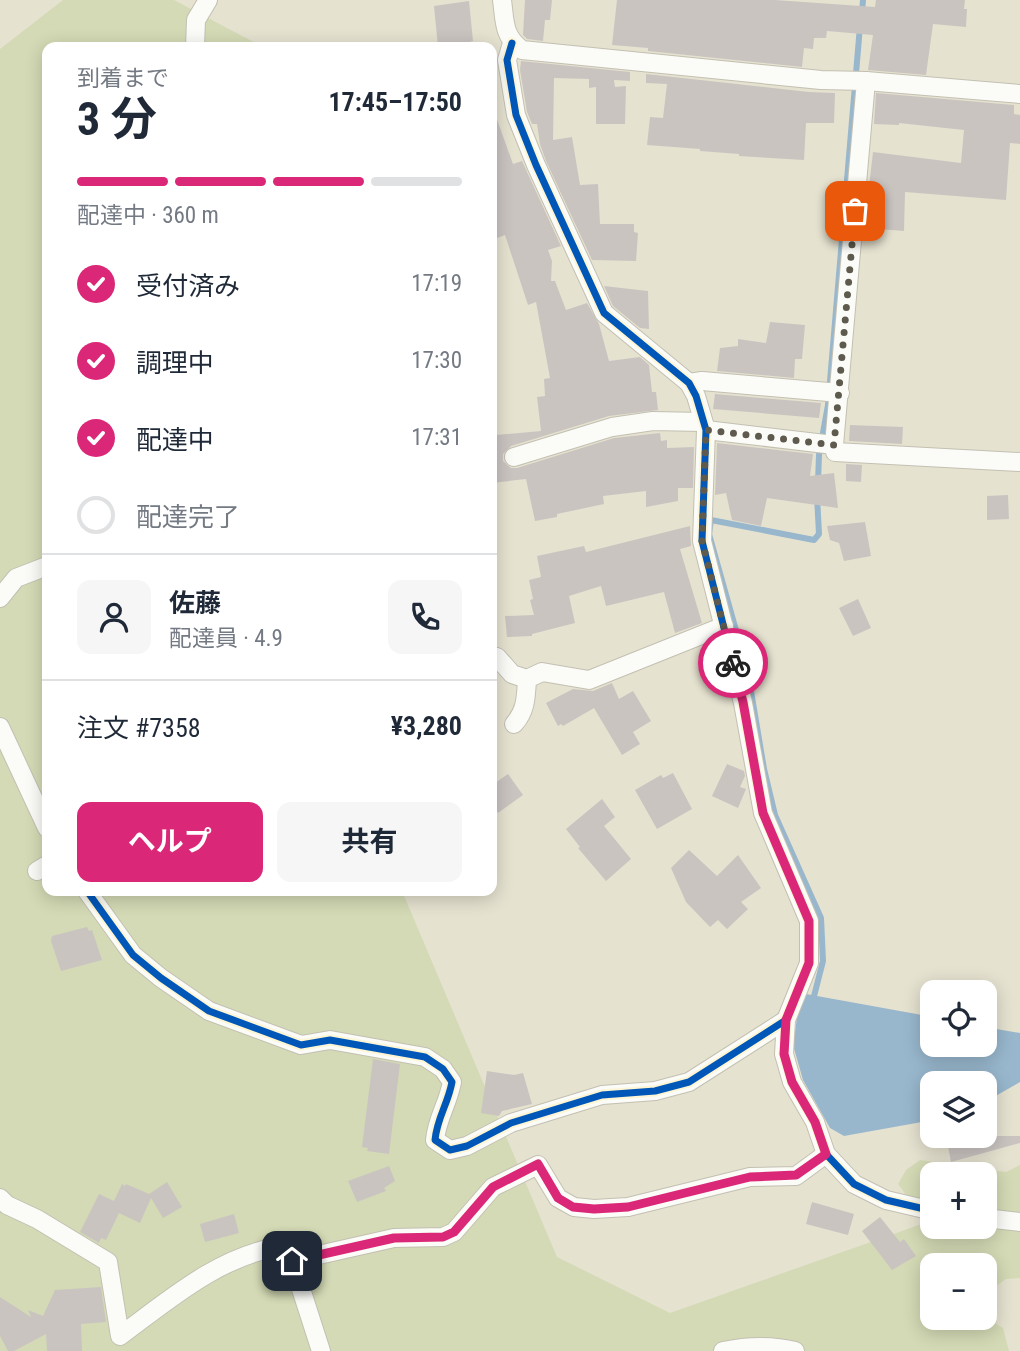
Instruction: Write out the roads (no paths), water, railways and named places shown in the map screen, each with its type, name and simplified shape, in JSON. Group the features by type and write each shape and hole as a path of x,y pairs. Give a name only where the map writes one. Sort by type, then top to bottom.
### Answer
{"street":[{"path":"194,42 196,20 208,0"},
{"path":"502,0 506,33 512,43 523,51 821,80 1020,94"},
{"path":"512,43 507,60 516,115 604,313 689,383 696,396 704,426 702,541 743,702 763,813 809,921 809,963 786,1020 784,1054 792,1082 815,1122 826,1154 854,1184 886,1200 920,1208"},
{"path":"825,444 833,393 858,81"},
{"path":"689,383 702,381 833,393"},
{"path":"514,457 612,427 653,421 825,444 835,452 1020,462"},
{"path":"0,598 16,578 42,568"},
{"path":"497,657 512,674 527,679 542,672 589,680 724,626"},
{"path":"514,724 525,705 527,679"},
{"path":"0,727 42,817"},
{"path":"92,896 133,955 209,1011 301,1045 330,1040 373,1046 425,1057 443,1069 452,1082 448,1101 437,1122 435,1140 450,1150 467,1146 511,1123 602,1095 655,1091 689,1082 786,1020"},
{"path":"292,1261 394,1238 443,1237 454,1232 493,1187 538,1164 558,1198 573,1207 594,1209 628,1207 750,1177 796,1175 826,1154"},
{"path":"0,1198 7,1205 37,1219 108,1262 120,1336 203,1275 263,1249 282,1246 292,1261 321,1351"},
{"path":"997,1219 1020,1222"},
{"path":"723,1351 744,1347 777,1347 794,1351"}],"water":[{"path":"806,994 920,1015 920,1057 997,1057 997,1029 1020,1033 1020,1082 997,1095 997,1071 920,1071 920,1122 844,1136 830,1128 803,1080 793,1045 797,1018"}],"waterway":[{"path":"862,12 863,0"},
{"path":"818,482 819,455 828,405 860,26"},
{"path":"812,1004 823,961 821,918 775,815 764,769 748,673 709,534 711,520 814,540 819,534 817,496"}]}
